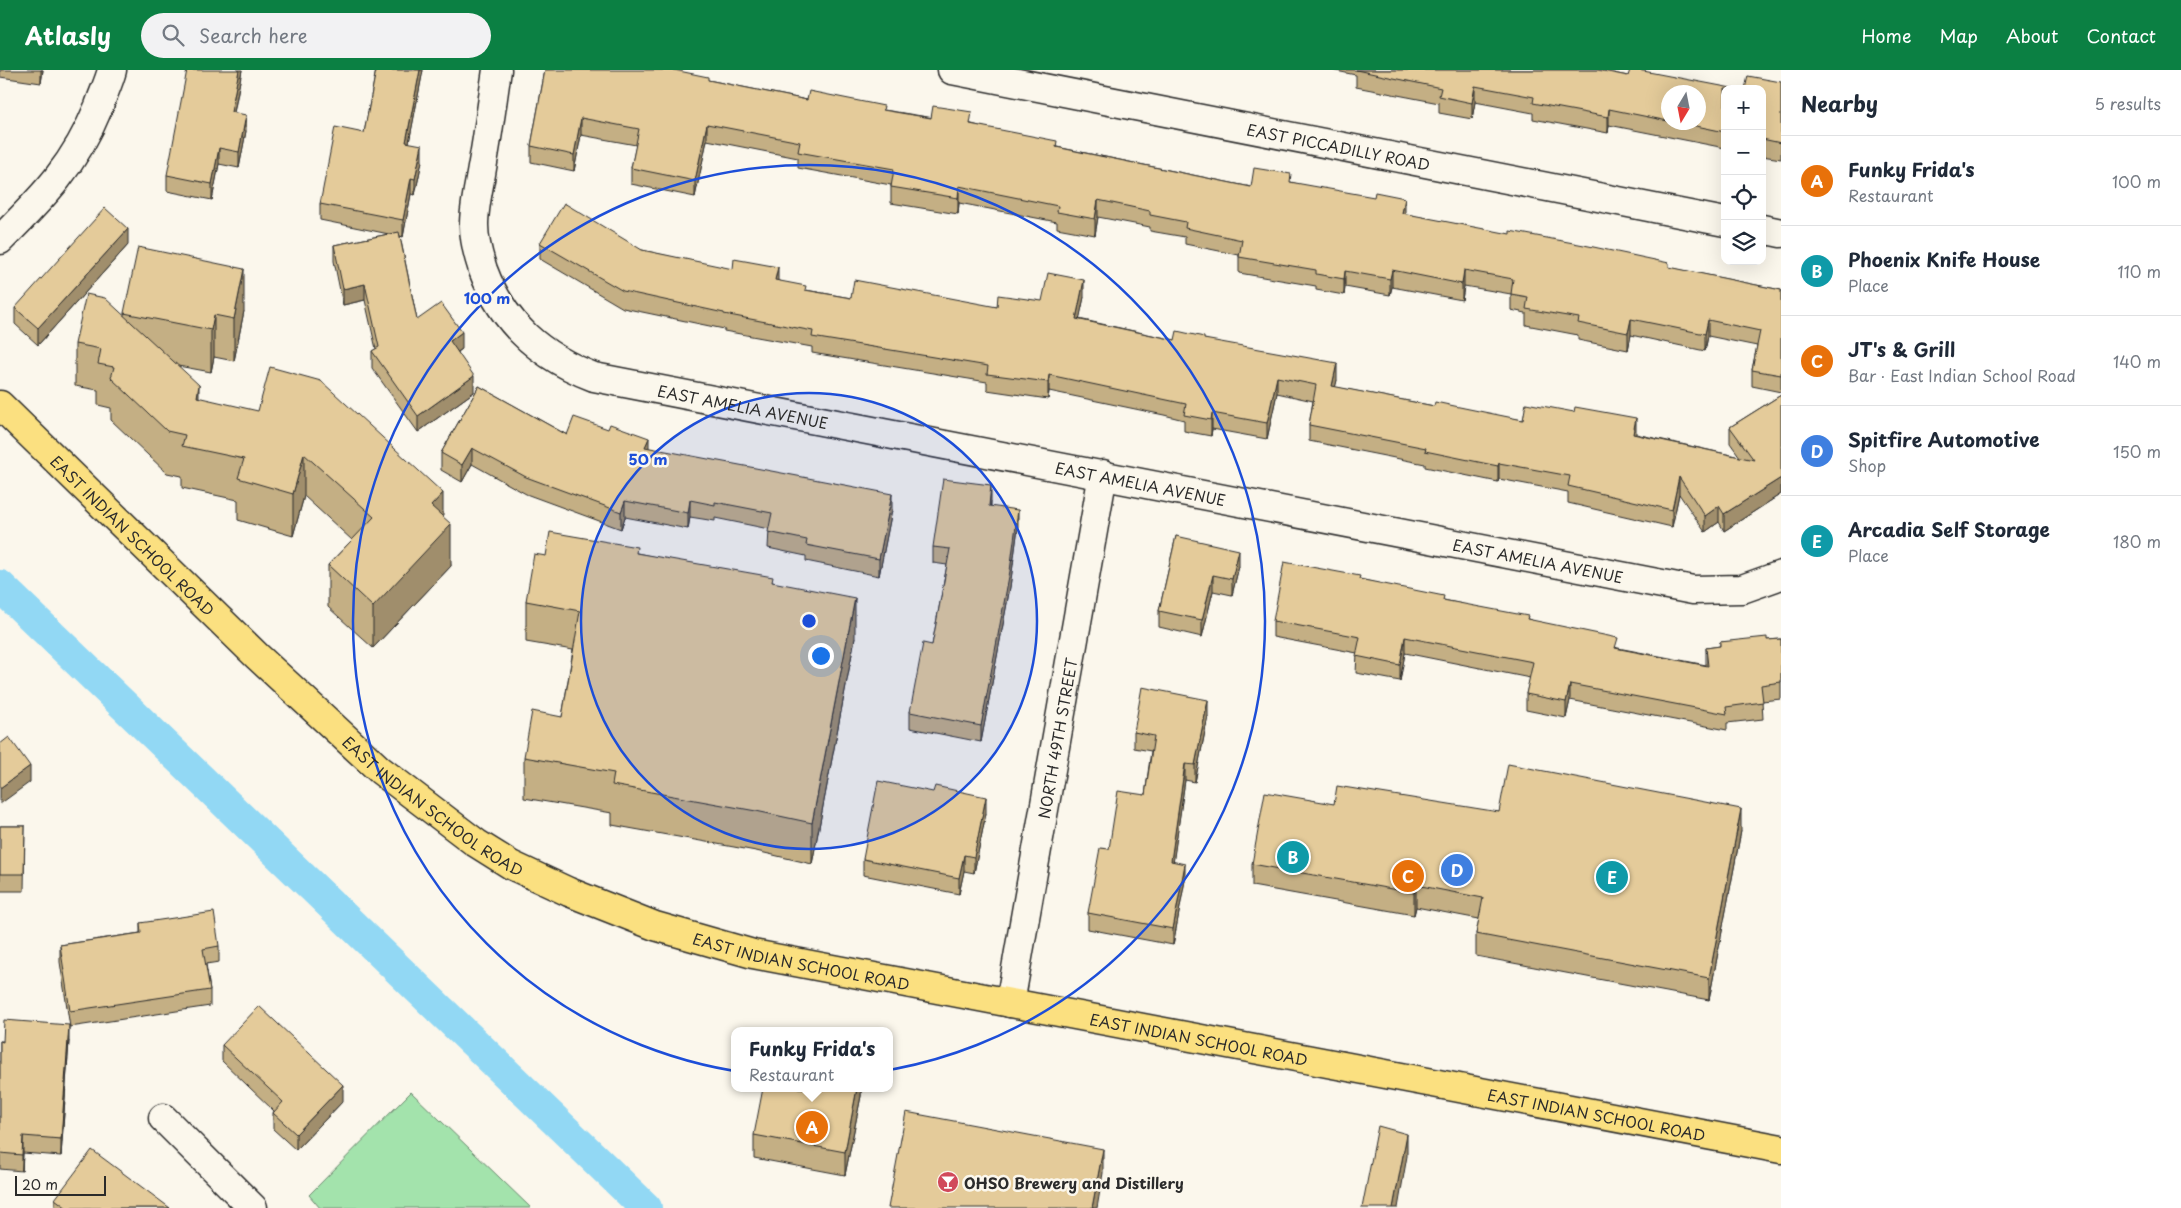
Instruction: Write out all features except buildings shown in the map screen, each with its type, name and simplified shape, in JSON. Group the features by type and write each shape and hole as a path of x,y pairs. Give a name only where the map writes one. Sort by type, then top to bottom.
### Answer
{"main road":[{"name":"EAST INDIAN SCHOOL ROAD","path":"0,404 257,656 380,770 476,843 510,865 569,892 655,926 753,954 814,967 1781,1149"}],"street":[{"path":"0,240 39,201 77,153 93,120 112,70"},
{"name":"EAST AMELIA AVENUE","path":"497,70 474,225 476,250 487,281 514,325 542,350 568,367 594,377 1102,474 1692,590 1742,589 1781,575"},
{"name":"EAST PICCADILLY ROAD","path":"952,70 1721,221"},
{"path":"1766,230 1781,232"},
{"name":"NORTH 49TH STREET","path":"1010,1003 1102,474"},
{"path":"163,1118 253,1208"}],"green space":[{"path":"411,1092 531,1208 320,1208 309,1195"}],"waterway":[{"path":"0,586 646,1208"}],"place":[{"name":"Phoenix Knife House","path":"1293,857"},
{"name":"Spitfire Automotive","path":"1457,870"},
{"name":"JT's & Grill","path":"1408,876"},
{"name":"Arcadia Self Storage","path":"1612,877"},
{"name":"Funky Frida's","path":"812,1127"},
{"name":"OHSO Brewery and Distillery","path":"948,1182"}]}
